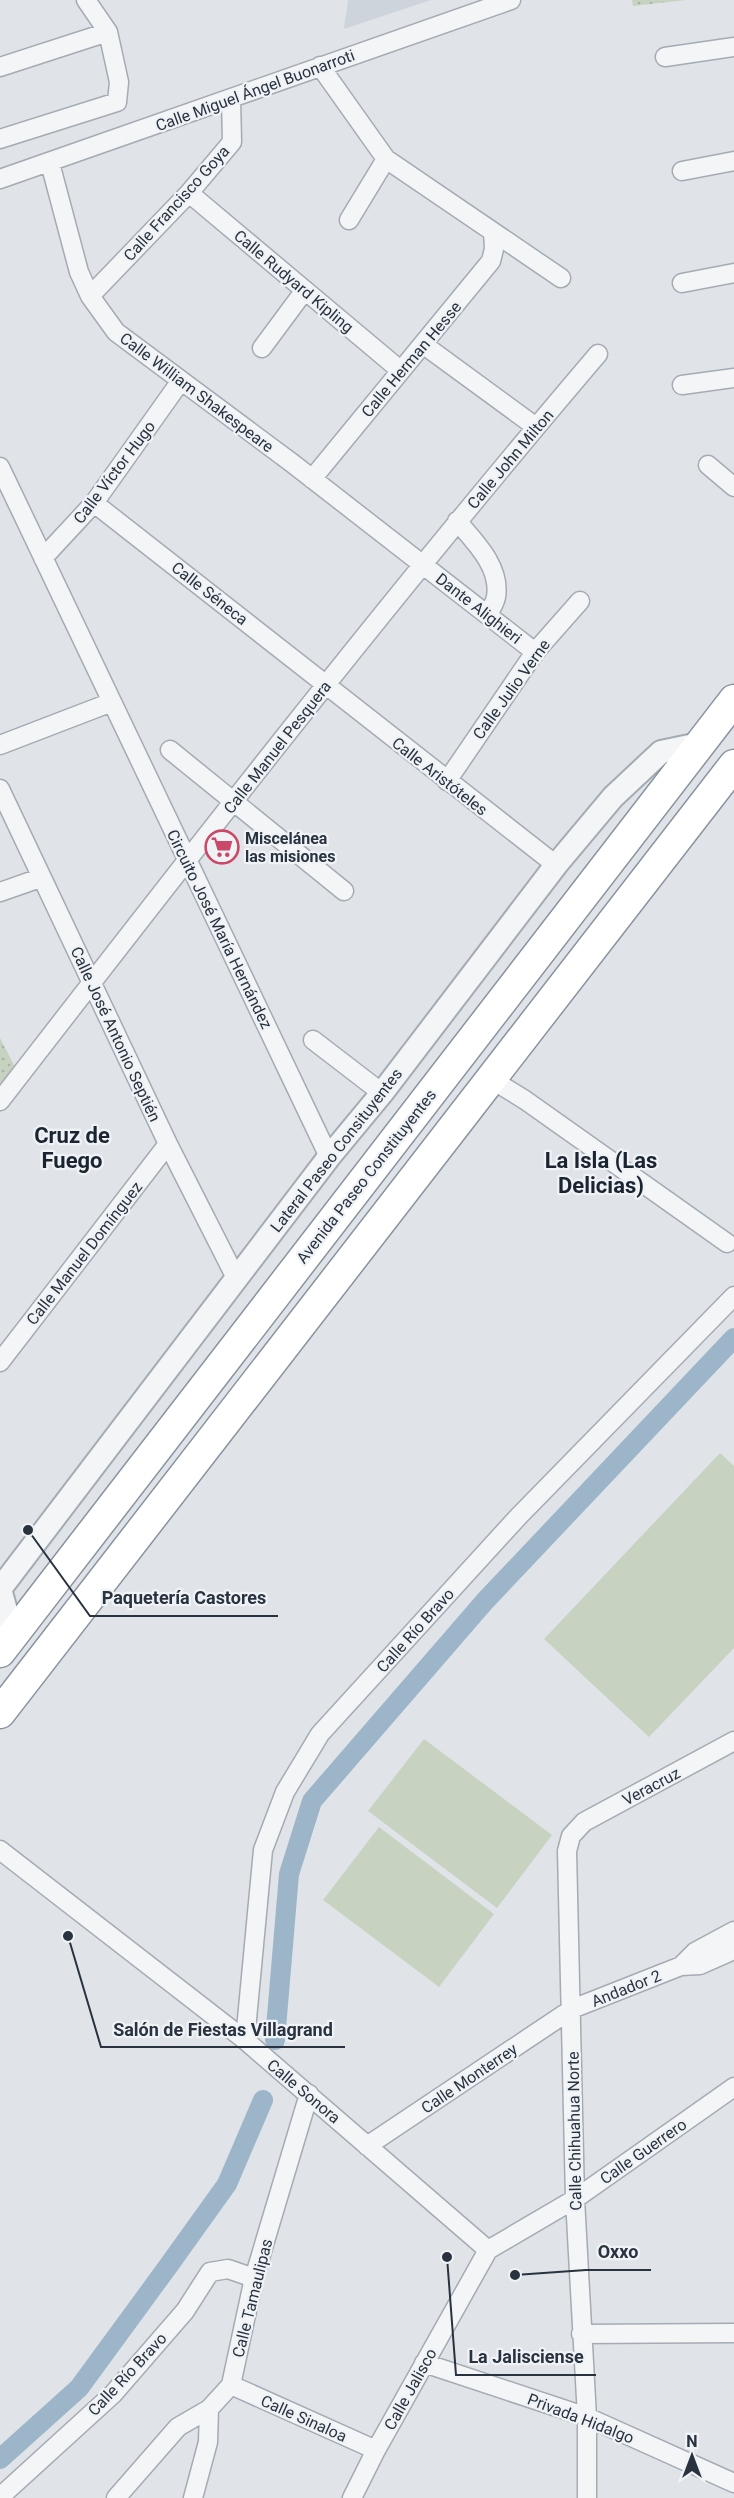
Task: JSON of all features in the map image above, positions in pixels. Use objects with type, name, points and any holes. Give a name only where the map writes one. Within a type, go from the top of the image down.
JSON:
[{"type":"highway","name":"Avenida Paseo Constituyentes","points":[[6,1644],[734,700]]},
{"type":"highway","points":[[0,1713],[734,765]]},
{"type":"street","points":[[0,139],[117,102],[119,82],[108,32],[86,0]]},
{"type":"street","name":"Calle Miguel Ángel Buonarroti","points":[[0,179],[511,0]]},
{"type":"street","points":[[0,67],[108,32]]},
{"type":"street","points":[[665,57],[734,47]]},
{"type":"street","points":[[321,66],[386,159],[561,278]]},
{"type":"street","name":"Calle Francisco Goya","points":[[90,296],[189,193],[232,142],[231,99]]},
{"type":"street","points":[[349,220],[386,159]]},
{"type":"street","points":[[681,171],[734,161]]},
{"type":"street","name":"Calle William Shakespeare","points":[[50,163],[79,272],[90,296],[116,332],[423,564]]},
{"type":"street","name":"Calle Rudyard Kipling","points":[[189,193],[400,370]]},
{"type":"street","name":"Calle Herman Hesse","points":[[312,480],[491,261],[494,249],[493,232]]},
{"type":"street","points":[[682,283],[734,273]]},
{"type":"street","points":[[262,348],[305,290]]},
{"type":"street","points":[[424,345],[536,427]]},
{"type":"street","name":"Calle John Milton","points":[[423,564],[598,354]]},
{"type":"street","points":[[682,385],[734,378]]},
{"type":"street","name":"Calle Víctor Hugo","points":[[43,558],[94,503],[180,382]]},
{"type":"street","points":[[708,465],[734,487]]},
{"type":"street","name":"Circuito José María Hernández","points":[[0,467],[329,1156]]},
{"type":"street","name":"Calle Séneca","points":[[94,503],[208,591],[325,686]]},
{"type":"street","points":[[457,521],[488,559],[495,577],[496,597],[488,615]]},
{"type":"street","name":"Dante Alighieri","points":[[423,564],[535,652]]},
{"type":"street","name":"Calle Manuel Pesquera","points":[[0,1101],[187,860],[423,564]]},
{"type":"street","name":"Calle Julio Verne","points":[[447,781],[535,652],[580,601]]},
{"type":"street","name":"Calle Aristóteles","points":[[325,686],[556,865]]},
{"type":"street","points":[[0,745],[112,702]]},
{"type":"street","name":"Lateral Paseo Consituyentes","points":[[0,1589],[329,1156],[382,1093],[556,865],[613,797],[661,752],[699,744]]},
{"type":"street","points":[[170,750],[344,891]]},
{"type":"street","name":"Calle José Antonio Septién","points":[[0,789],[40,878],[93,981],[168,1144],[236,1278]]},
{"type":"street","points":[[0,892],[40,878]]},
{"type":"street","points":[[313,1040],[382,1093]]},
{"type":"street","points":[[491,1080],[525,1100],[727,1243]]},
{"type":"street","name":"Calle Manuel Domínguez","points":[[0,1362],[168,1144]]},
{"type":"street","name":"Calle Río Bravo","points":[[250,2045],[263,1850],[285,1792],[320,1734],[518,1517],[734,1296]]},
{"type":"street","points":[[0,1589],[6,1644]]},
{"type":"street","name":"Veracruz","points":[[571,1836],[584,1822],[734,1742]]},
{"type":"street","name":"Calle Chihuahua Norte","points":[[571,1836],[567,1851],[575,2199],[587,2417],[587,2498]]},
{"type":"street","name":"Calle Sonora","points":[[0,1850],[250,2045],[488,2250]]},
{"type":"street","name":"Andador 2","points":[[681,1966],[695,1952],[734,1932]]},
{"type":"street","name":"Andador 2","points":[[572,2009],[681,1966],[699,1965],[734,1950]]},
{"type":"street","name":"Calle Monterrey","points":[[367,2146],[572,2009]]},
{"type":"street","name":"Calle Guerrero","points":[[488,2250],[575,2199],[734,2087]]},
{"type":"street","name":"Calle Tamaulipas","points":[[231,2385],[254,2278],[303,2089]]},
{"type":"street","name":"Calle Jalisco","points":[[352,2498],[376,2450],[488,2250]]},
{"type":"street","name":"Calle Río Bravo","points":[[0,2497],[113,2394],[185,2311],[210,2272],[228,2269],[254,2278]]},
{"type":"street","points":[[581,2334],[734,2332]]},
{"type":"street","name":"Privada Hidalgo","points":[[424,2363],[587,2417],[734,2483]]},
{"type":"street","points":[[116,2498],[178,2427],[209,2409],[231,2385]]},
{"type":"street","name":"Calle Sinaloa","points":[[231,2385],[376,2450]]},
{"type":"street","points":[[193,2498],[208,2442],[209,2409]]},
{"type":"shaded area","points":[[348,0],[431,0],[344,29]]},
{"type":"green space","points":[[632,0],[686,0],[633,6]]},
{"type":"green space","points":[[0,1038],[18,1073],[0,1095]]},
{"type":"green space","points":[[720,1453],[734,1466],[734,1648],[649,1737],[544,1639]]},
{"type":"green space","points":[[424,1739],[552,1835],[497,1908],[368,1811]]},
{"type":"green space","points":[[379,1827],[494,1914],[439,1987],[323,1900]]},
{"type":"waterway","points":[[275,2040],[289,1874],[312,1801],[485,1601],[734,1338]]},
{"type":"waterway","points":[[0,2459],[79,2388],[227,2184],[263,2100]]},
{"type":"place","name":"Miscelánea las misiones","points":[[222,847]]},
{"type":"place","name":"Paquetería Castores","points":[[28,1530]]},
{"type":"place","name":"Salón de Fiestas Villagrand","points":[[68,1936]]},
{"type":"place","name":"La Jalisciense","points":[[447,2257]]},
{"type":"place","name":"Oxxo","points":[[515,2275]]},
{"type":"district","name":"Cruz de Fuego","points":[[72,1148]]},
{"type":"district","name":"La Isla (Las Delicias)","points":[[601,1172]]}]
